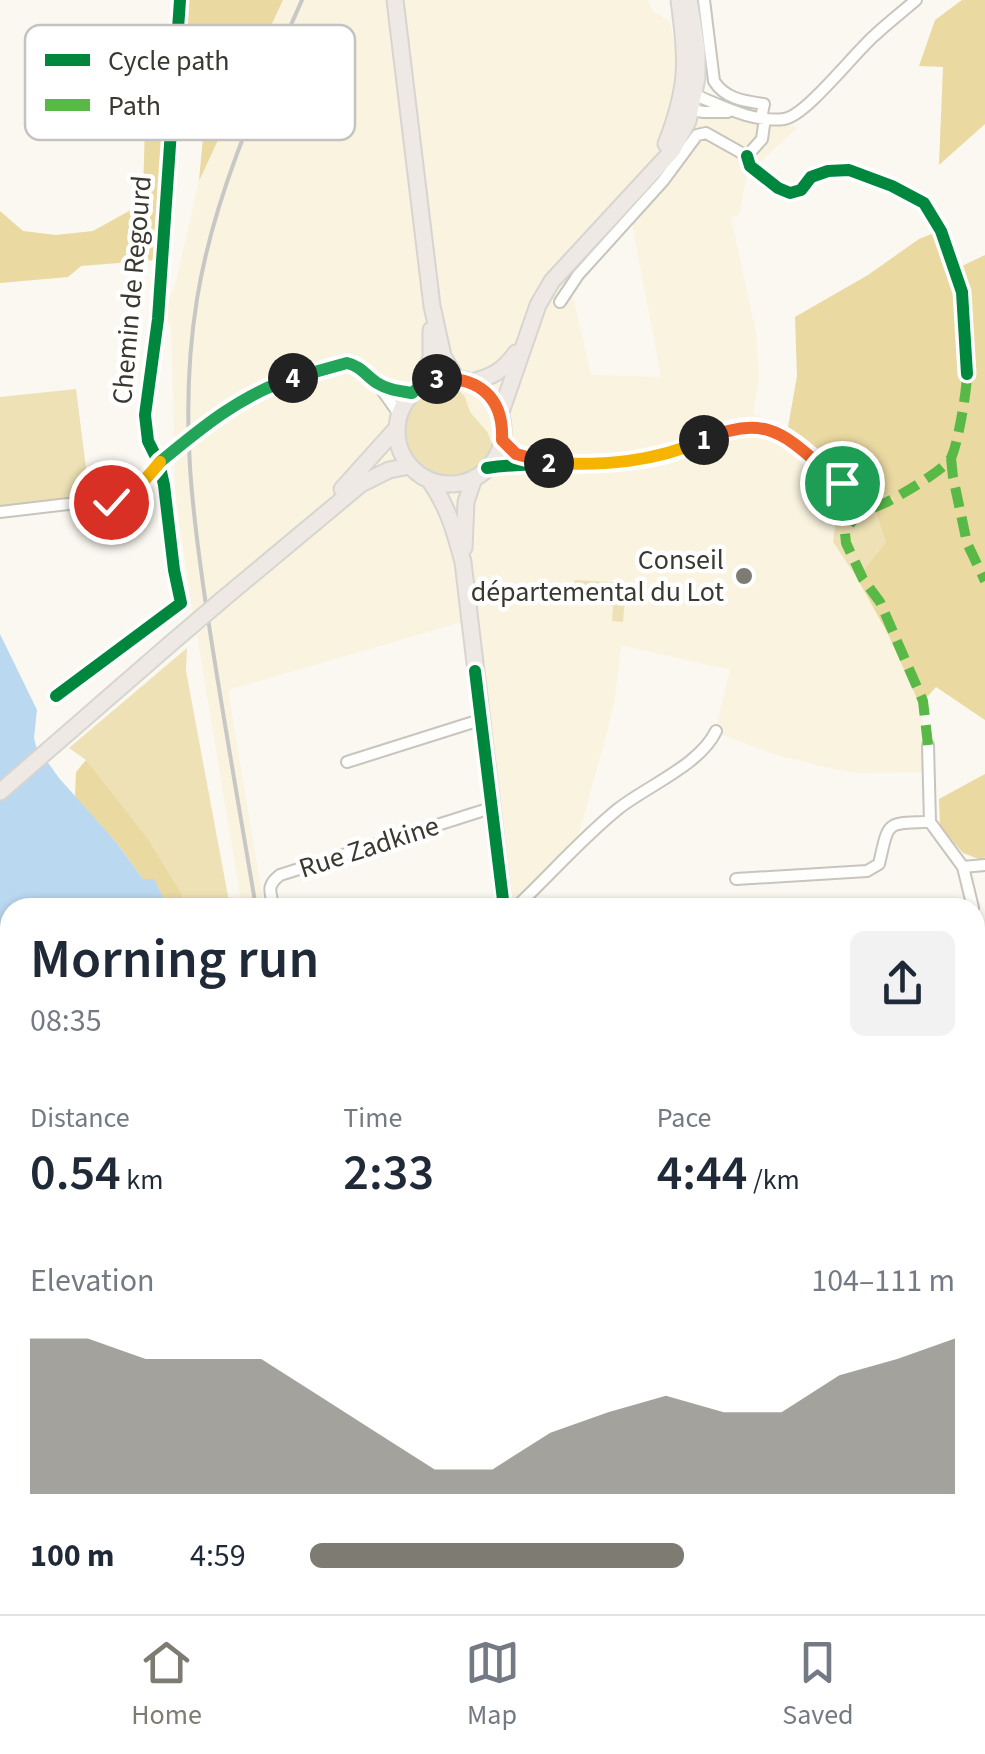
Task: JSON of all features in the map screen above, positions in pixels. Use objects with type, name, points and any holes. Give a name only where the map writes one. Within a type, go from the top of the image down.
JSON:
[{"type":"main road","points":[[394,0],[432,306],[443,356],[463,380],[484,390],[500,414],[502,440],[497,455],[481,473],[466,502],[463,562],[502,898]]},
{"type":"main road","points":[[679,0],[689,100]]},
{"type":"main road","points":[[500,414],[538,305],[552,281],[672,151],[689,100],[697,48],[690,0]]},
{"type":"main road","points":[[302,533],[398,422],[417,389],[431,357],[432,306]]},
{"type":"main road","points":[[417,389],[438,379],[492,376],[502,370],[524,342]]},
{"type":"main road","points":[[398,422],[398,442],[410,466],[430,481],[440,495],[463,562]]},
{"type":"main road","points":[[0,792],[302,533],[374,476],[410,466]]},
{"type":"main road","points":[[430,481],[461,483],[481,473]]},
{"type":"street","name":"Chemin de Regourd","points":[[178,25],[180,0]]},
{"type":"street","points":[[704,0],[714,81],[719,90],[731,98],[764,104],[762,139],[748,156]]},
{"type":"street","points":[[689,100],[704,112],[734,111],[784,119],[798,112],[916,0]]},
{"type":"street","points":[[560,302],[578,275],[663,181],[697,135],[706,133],[748,156],[750,166],[790,193],[801,190],[812,177],[849,170],[924,202],[941,231],[962,292],[967,374]]},
{"type":"street","name":"Chemin de Regourd","points":[[56,696],[181,602],[159,463],[148,441],[145,416],[158,320],[170,140]]},
{"type":"street","points":[[0,512],[102,504],[125,498],[159,463],[232,406],[273,384],[335,365],[356,365],[376,383],[392,390],[417,389]]},
{"type":"street","points":[[376,383],[398,422]]},
{"type":"street","points":[[481,473],[548,463],[629,462],[666,455],[734,428],[755,426],[796,444],[842,483]]},
{"type":"street","points":[[502,440],[516,454],[548,463]]},
{"type":"street","points":[[347,762],[480,720]]},
{"type":"street","points":[[513,898],[620,808],[704,751],[716,731]]},
{"type":"street","points":[[928,745],[930,822],[962,867],[970,898]]},
{"type":"street","name":"Rue Zadkine","points":[[272,898],[272,882],[280,875],[494,807]]},
{"type":"street","points":[[736,880],[867,871],[879,864],[887,830],[896,823],[930,822]]},
{"type":"street","points":[[962,867],[985,865]]},
{"type":"shaded area","points":[[186,0],[283,0],[271,25],[184,25]]},
{"type":"shaded area","points":[[283,0],[648,0],[652,10],[670,22],[686,109],[798,127],[747,174],[739,215],[731,218],[756,333],[759,377],[753,414],[788,427],[848,479],[818,483],[848,513],[833,542],[888,634],[919,700],[926,742],[925,772],[857,773],[829,768],[777,755],[720,734],[716,728],[730,670],[621,645],[615,697],[576,844],[519,898],[508,898],[479,617],[228,690],[263,898],[241,898],[197,635],[215,620],[210,601],[193,616],[176,499],[174,460],[192,447],[193,425],[174,442],[171,323],[163,322],[163,311],[175,286],[199,181],[218,140],[355,140],[355,25],[271,25]],"holes":[[[628,202],[661,377],[591,375],[572,293],[554,276]]]},
{"type":"shaded area","points":[[962,0],[985,0],[985,124],[939,165],[943,67],[919,66],[935,20]]},
{"type":"shaded area","points":[[145,140],[164,140],[156,260],[81,266],[68,277],[0,283],[0,211],[23,231],[56,235],[93,231],[129,211],[143,195]]},
{"type":"shaded area","points":[[203,140],[218,140],[199,181]]},
{"type":"shaded area","points":[[949,227],[962,266],[985,255],[985,720],[936,687],[920,705],[857,578],[886,542],[876,512],[894,499],[848,479],[788,427],[797,376],[795,317],[868,275],[919,239]]},
{"type":"shaded area","points":[[451,382],[465,397],[492,445],[470,471],[436,476],[419,467],[407,453],[401,435],[402,417],[411,400],[427,387]]},
{"type":"shaded area","points":[[76,389],[90,500],[0,509],[0,397]]},
{"type":"shaded area","points":[[848,479],[894,499],[886,542],[857,578],[833,542],[836,519],[847,512],[818,483]]},
{"type":"shaded area","points":[[575,580],[626,583],[623,622],[612,621],[613,607],[605,603],[599,587],[574,585]]},
{"type":"shaded area","points":[[187,648],[186,671],[228,898],[183,898],[86,760],[69,748]]},
{"type":"shaded area","points":[[86,760],[147,838],[183,898],[163,898],[154,880],[143,879],[75,797],[76,772]]},
{"type":"shaded area","points":[[985,774],[984,861],[963,853],[940,826],[939,799]]},
{"type":"water","points":[[0,634],[37,710],[36,746],[143,879],[154,879],[164,898],[0,898]]},
{"type":"railway","points":[[291,25],[302,0]]},
{"type":"railway","points":[[242,140],[215,222],[197,299],[188,428],[199,553],[254,898]]},
{"type":"marked path","points":[[928,745],[923,701],[880,602],[863,579],[846,543],[845,533],[857,517],[912,488],[951,458],[962,417],[967,374]]},
{"type":"marked path","points":[[951,458],[967,543],[985,581]]},
{"type":"cycle path","points":[[178,25],[180,0]]},
{"type":"cycle path","points":[[56,696],[181,603],[164,485],[148,441],[145,415],[158,319],[170,140]]},
{"type":"cycle path","points":[[747,156],[750,166],[790,193],[801,190],[811,177],[849,170],[924,203],[941,231],[962,292],[967,374]]},
{"type":"cycle path","points":[[487,468],[643,459],[677,451],[728,430],[755,426],[788,438],[842,483]]},
{"type":"cycle path","points":[[475,671],[503,898]]},
{"type":"place","name":"Conseil départemental du Lot","points":[[744,576]]},
{"type":"route","points":[[111,502],[125,498],[159,463],[232,406],[273,384],[347,363],[392,390],[412,393],[438,379],[470,382],[494,401],[503,427],[502,440],[516,454],[532,460],[594,465],[629,462],[666,455],[734,428],[755,426],[796,444],[842,483]]}]
